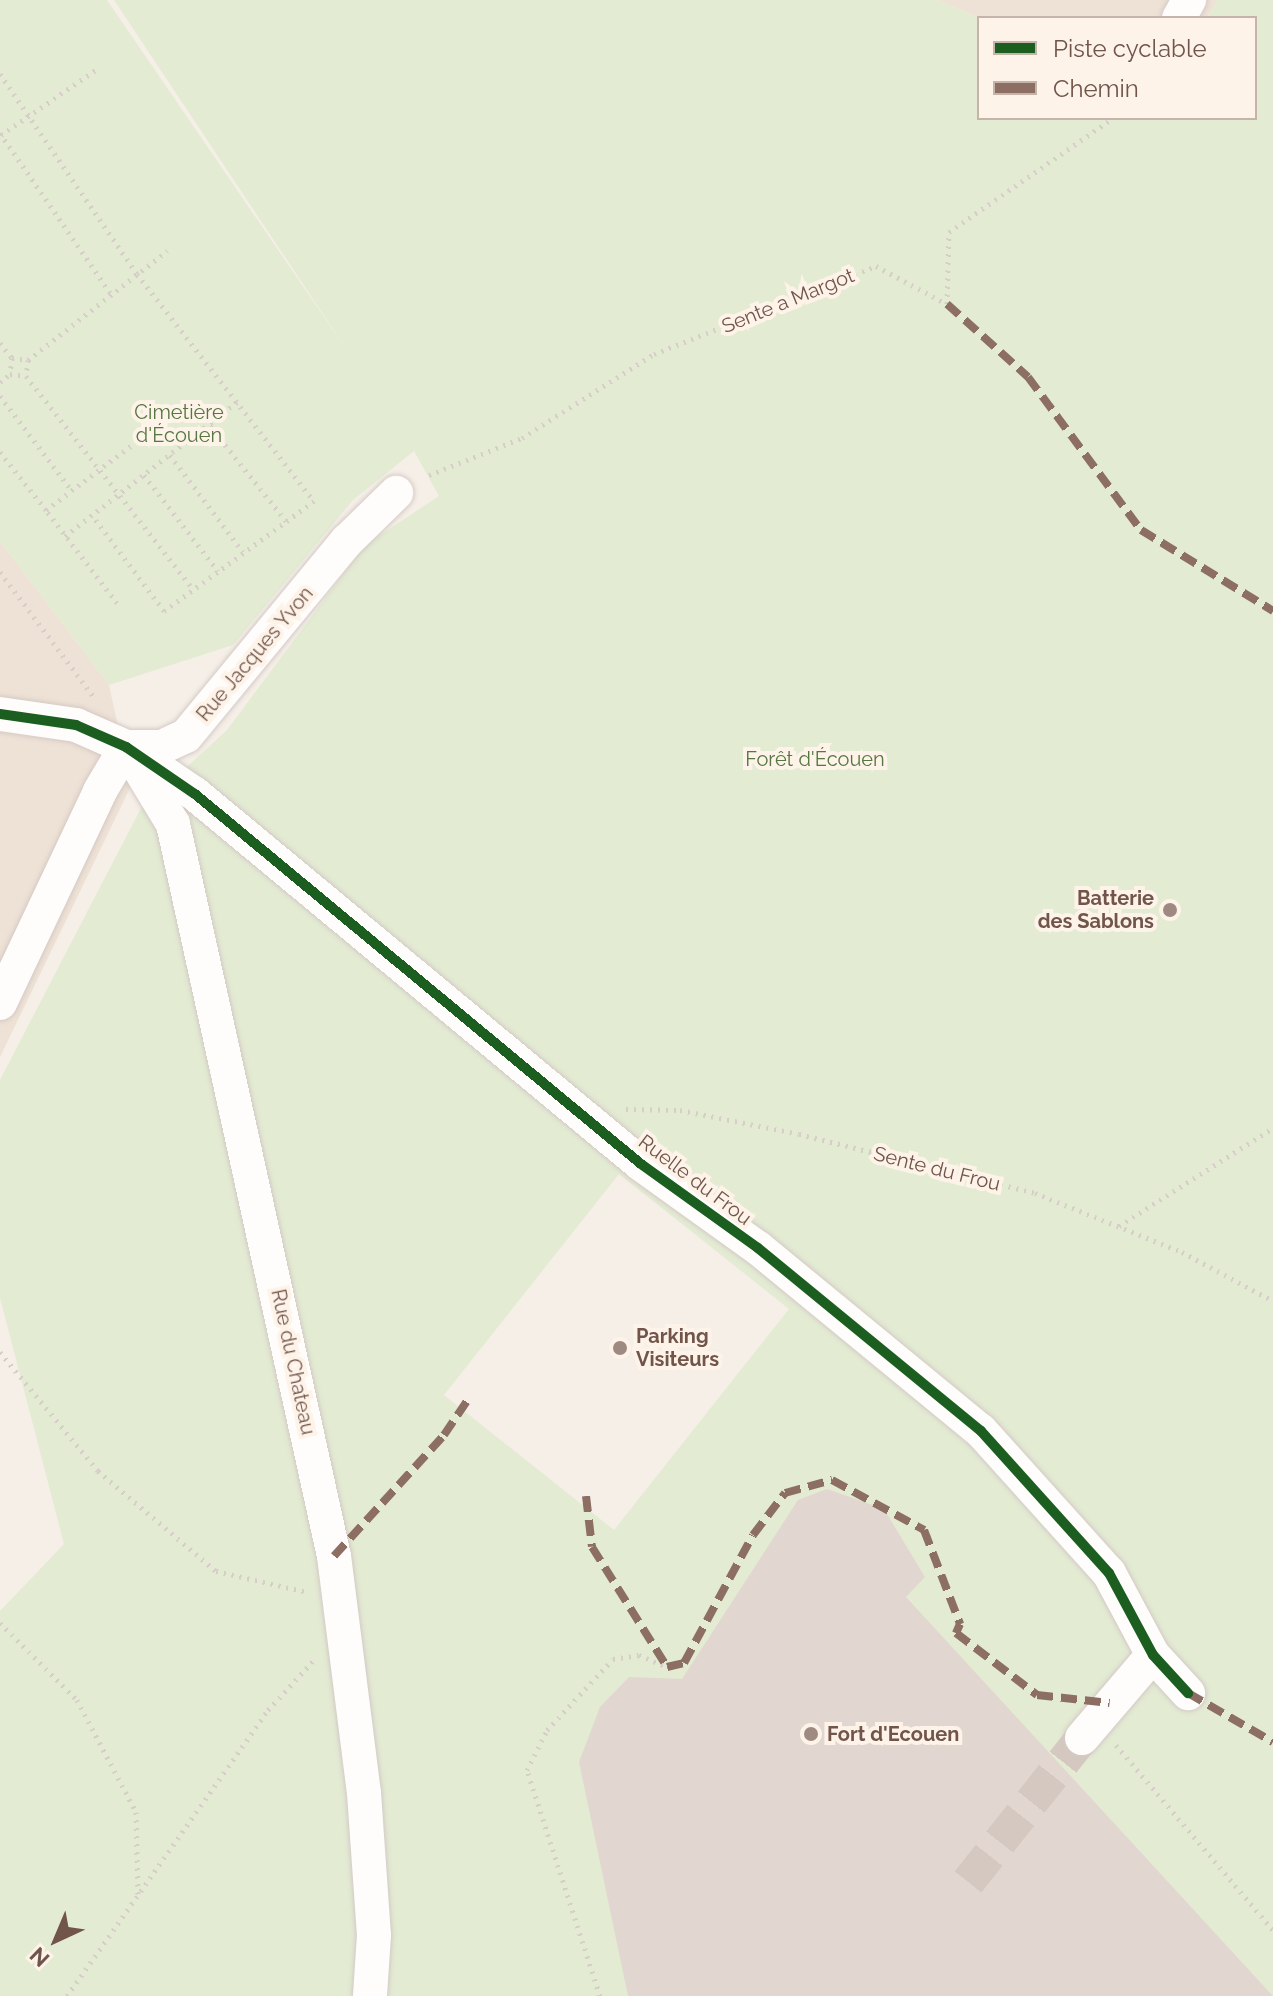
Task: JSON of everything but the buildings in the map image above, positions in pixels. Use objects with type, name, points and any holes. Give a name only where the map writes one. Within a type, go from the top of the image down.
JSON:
[{"type":"street","name":"Rue Jacques Yvon","points":[[126,747],[162,747],[186,736],[347,541],[396,493]]},
{"type":"street","name":"Ruelle du Frou","points":[[0,714],[76,725],[126,747],[195,794],[581,1111],[981,1431],[1109,1573],[1153,1655],[1188,1693]]},
{"type":"street","points":[[0,1003],[126,747]]},
{"type":"street","name":"Rue du Chateau","points":[[126,747],[173,824],[343,1613],[373,1919],[370,1996]]},
{"type":"street","points":[[1082,1738],[1153,1655]]},
{"type":"path","points":[[100,67],[0,134],[111,294]]},
{"type":"path","points":[[0,74],[137,274],[314,501],[164,611],[92,515]]},
{"type":"path","points":[[26,376],[28,360],[167,251]]},
{"type":"path","points":[[0,343],[12,358],[28,360]]},
{"type":"path","points":[[0,382],[10,374],[12,358]]},
{"type":"path","points":[[10,374],[26,376],[193,589]]},
{"type":"path","points":[[0,396],[72,491]]},
{"type":"path","points":[[46,510],[190,401],[286,521]]},
{"type":"path","points":[[65,536],[237,402]]},
{"type":"path","points":[[0,452],[117,603]]},
{"type":"path","points":[[170,455],[243,552]]},
{"type":"path","points":[[144,475],[218,571]]},
{"type":"path","points":[[0,572],[97,703]]},
{"type":"path","points":[[1119,1226],[1273,1128]]},
{"type":"path","points":[[0,1352],[98,1471],[216,1571],[343,1613],[268,1710],[67,1996]]},
{"type":"path","points":[[0,1623],[77,1700],[136,1812],[138,1896]]},
{"type":"path","points":[[600,1996],[527,1770],[547,1730],[613,1659],[639,1655],[667,1667]]},
{"type":"path","points":[[1110,1703],[1117,1751],[1273,1930]]},
{"type":"shaded area","points":[[938,0],[1218,0],[1208,16],[977,17]]},
{"type":"shaded area","points":[[0,541],[109,685],[131,786],[0,1057]]},
{"type":"green space","name":"Forêt d'Écouen","points":[[0,0],[107,0],[348,352],[114,0],[938,0],[977,17],[977,120],[1257,120],[1257,16],[1208,16],[1218,0],[1273,0],[1273,1996],[0,1996],[0,1611],[64,1544],[0,1298],[0,1080],[140,810],[227,730],[365,545],[439,496],[414,451],[353,500],[233,645],[109,685],[0,541]],"holes":[[[619,1174],[789,1309],[614,1530],[444,1395]]]},
{"type":"tunnel","points":[[968,1882],[1082,1738]]},
{"type":"marked path","points":[[947,304],[1028,377],[1141,530],[1273,611]]},
{"type":"marked path","points":[[334,1556],[444,1435],[467,1401]]},
{"type":"marked path","points":[[586,1496],[592,1547],[667,1667],[684,1663],[753,1535],[785,1493],[832,1480],[924,1530],[960,1624],[956,1633],[1037,1695],[1110,1703]]},
{"type":"marked path","points":[[1188,1693],[1273,1742]]},
{"type":"cycle path","points":[[0,714],[76,725],[126,747],[195,794],[641,1164],[758,1248],[981,1431],[1109,1573],[1153,1655],[1188,1693]]},
{"type":"place","name":"Batterie des Sablons","points":[[1170,910]]},
{"type":"place","name":"Parking Visiteurs","points":[[620,1348]]},
{"type":"place","name":"Fort d'Ecouen","points":[[811,1734]]},
{"type":"park label","name":"Cimetière d'Écouen","points":[[179,424]]}]
